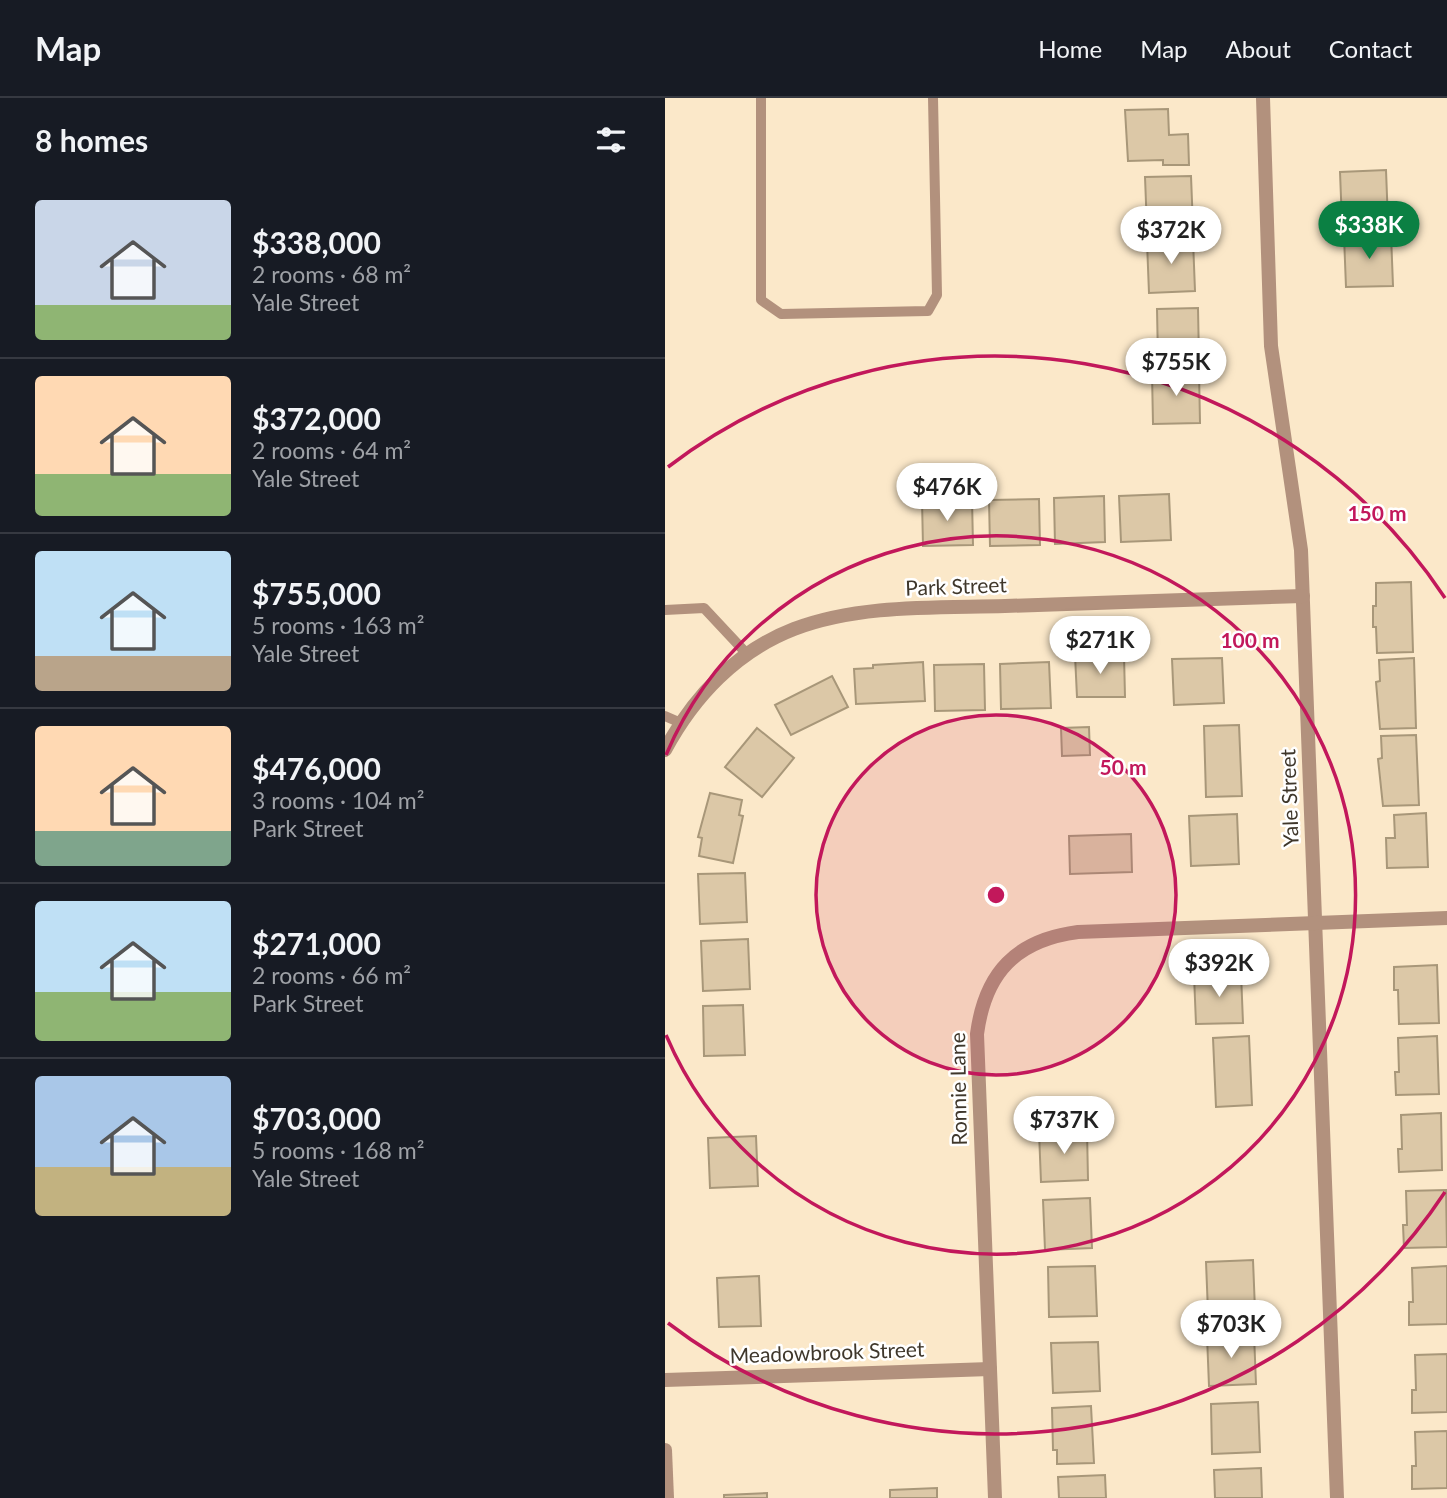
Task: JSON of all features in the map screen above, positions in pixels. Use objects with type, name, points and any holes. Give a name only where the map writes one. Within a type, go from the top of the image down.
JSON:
[{"type":"street","name":"Yale Street","points":[[1263,98],[1272,346],[1279,410],[1300,537],[1337,1498]]},
{"type":"street","name":"Park Street","points":[[665,750],[681,723],[707,689],[747,654],[793,630],[826,619],[861,612],[1303,596]]},
{"type":"street","name":"Ronnie Lane","points":[[995,1498],[977,1034],[985,995],[1003,966],[1030,946],[1062,934],[1447,918]]},
{"type":"street","name":"Meadowbrook Street","points":[[665,1380],[990,1369]]},
{"type":"street","points":[[665,1451],[667,1498]]},
{"type":"lane","points":[[761,98],[761,300],[781,314],[928,311],[937,295],[933,98]]},
{"type":"lane","points":[[665,610],[704,608],[747,654]]},
{"type":"lane","points":[[665,716],[681,723]]},
{"type":"building","points":[[1168,109],[1169,135],[1188,134],[1189,165],[1163,165],[1163,160],[1128,161],[1125,110]]},
{"type":"building","points":[[1386,170],[1388,222],[1342,223],[1340,172]]},
{"type":"building","points":[[1191,176],[1193,227],[1147,229],[1145,177]]},
{"type":"building","points":[[1391,234],[1393,286],[1346,287],[1344,236]]},
{"type":"building","points":[[1193,240],[1195,291],[1149,293],[1147,242]]},
{"type":"building","points":[[1198,308],[1199,360],[1158,360],[1157,309]]},
{"type":"building","points":[[1199,372],[1200,423],[1153,424],[1152,373]]},
{"type":"building","points":[[1169,494],[1171,540],[1121,542],[1119,496]]},
{"type":"building","points":[[1104,496],[1105,542],[1055,544],[1054,498]]},
{"type":"building","points":[[972,499],[973,545],[923,546],[922,500]]},
{"type":"building","points":[[1039,499],[1040,545],[990,546],[989,500]]},
{"type":"building","points":[[1411,582],[1413,652],[1377,653],[1376,627],[1373,627],[1376,583]]},
{"type":"building","points":[[1075,655],[1124,655],[1125,697],[1077,697]]},
{"type":"building","points":[[1222,658],[1224,703],[1174,705],[1172,659]]},
{"type":"building","points":[[1414,658],[1416,728],[1380,729],[1376,682],[1380,681],[1379,660]]},
{"type":"building","points":[[923,662],[925,701],[856,704],[854,669]]},
{"type":"building","points":[[1049,662],[1051,708],[1001,709],[1000,664]]},
{"type":"building","points":[[984,664],[985,710],[935,711],[934,665]]},
{"type":"building","points":[[832,676],[848,707],[791,735],[775,705]]},
{"type":"building","points":[[1239,725],[1242,796],[1206,797],[1204,726]]},
{"type":"building","points":[[1089,727],[1090,755],[1062,756],[1061,728]]},
{"type":"building","points":[[757,728],[794,758],[762,797],[725,767]]},
{"type":"building","points":[[1416,735],[1419,805],[1383,806],[1378,759],[1382,758],[1381,736]]},
{"type":"building","points":[[710,793],[742,800],[739,815],[743,816],[733,863],[699,856],[702,838],[698,837]]},
{"type":"building","points":[[1426,813],[1428,867],[1387,868],[1386,838],[1395,838],[1394,815]]},
{"type":"building","points":[[1237,814],[1239,864],[1191,866],[1189,816]]},
{"type":"building","points":[[1131,834],[1132,872],[1070,874],[1069,836]]},
{"type":"building","points":[[745,873],[747,922],[700,924],[698,874]]},
{"type":"building","points":[[748,939],[750,989],[703,991],[701,941]]},
{"type":"building","points":[[1437,965],[1439,1023],[1399,1024],[1394,967]]},
{"type":"building","points":[[1241,973],[1243,1023],[1196,1024],[1194,975]]},
{"type":"building","points":[[743,1005],[745,1055],[704,1056],[703,1006]]},
{"type":"building","points":[[1249,1036],[1252,1105],[1216,1107],[1213,1038]]},
{"type":"building","points":[[1437,1036],[1439,1094],[1396,1095],[1395,1072],[1399,1072],[1398,1038]]},
{"type":"building","points":[[1441,1113],[1442,1170],[1399,1172],[1398,1149],[1402,1149],[1401,1115]]},
{"type":"building","points":[[1087,1130],[1088,1180],[1041,1182],[1039,1132]]},
{"type":"building","points":[[756,1136],[758,1186],[710,1188],[708,1138]]},
{"type":"building","points":[[1446,1190],[1447,1247],[1404,1248],[1403,1225],[1407,1225],[1406,1191]]},
{"type":"building","points":[[1090,1198],[1092,1248],[1045,1250],[1043,1200]]},
{"type":"building","points":[[1253,1260],[1255,1310],[1208,1312],[1206,1262]]},
{"type":"building","points":[[1095,1266],[1097,1316],[1049,1317],[1048,1267]]},
{"type":"building","points":[[1447,1266],[1447,1324],[1409,1325],[1409,1302],[1413,1302],[1412,1268]]},
{"type":"building","points":[[759,1276],[761,1326],[719,1327],[717,1278]]},
{"type":"building","points":[[1254,1334],[1256,1384],[1209,1386],[1207,1336]]},
{"type":"building","points":[[1098,1342],[1100,1391],[1053,1393],[1051,1343]]},
{"type":"building","points":[[1447,1354],[1447,1412],[1412,1413],[1412,1390],[1416,1390],[1415,1355]]},
{"type":"building","points":[[1258,1402],[1260,1452],[1212,1454],[1211,1404]]},
{"type":"building","points":[[1091,1406],[1094,1463],[1057,1464],[1057,1450],[1053,1450],[1052,1408]]},
{"type":"building","points":[[1447,1431],[1447,1488],[1412,1489],[1412,1466],[1416,1466],[1415,1432]]},
{"type":"building","points":[[1261,1468],[1262,1498],[1215,1498],[1214,1470]]},
{"type":"building","points":[[1105,1475],[1106,1498],[1059,1498],[1058,1477]]},
{"type":"building","points":[[937,1488],[937,1498],[890,1498],[890,1490]]},
{"type":"building","points":[[767,1493],[767,1498],[724,1498],[724,1495]]}]
